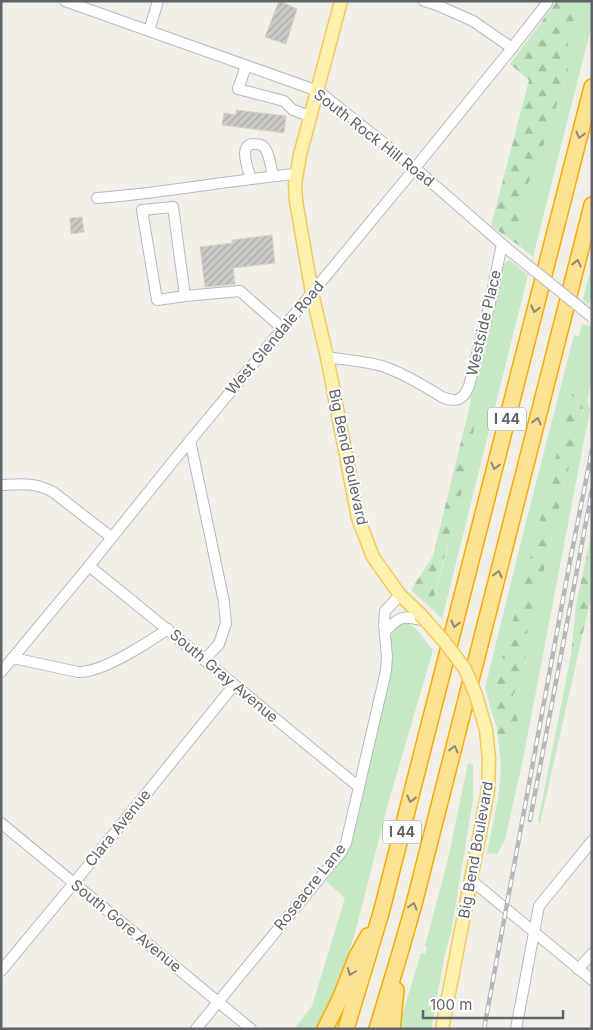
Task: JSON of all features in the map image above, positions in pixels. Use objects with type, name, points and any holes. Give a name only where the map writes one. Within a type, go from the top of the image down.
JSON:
[{"type":"highway","name":"I 44","points":[[346,1029],[381,913],[592,87]]},
{"type":"highway","name":"I 44","points":[[377,1029],[400,953],[453,752],[592,205]]},
{"type":"highway","points":[[325,1029],[340,999],[357,956],[381,913]]},
{"type":"highway","points":[[392,1029],[400,953]]},
{"type":"main road","name":"Big Bend Boulevard","points":[[341,1],[296,174],[296,200],[312,293],[327,358],[358,518],[373,557],[400,595],[444,641],[464,669],[476,696],[486,730],[489,759],[488,792],[442,1029]]},
{"type":"street","name":"South Rock Hill Road","points":[[65,1],[318,91],[415,168],[510,251],[592,317]]},
{"type":"street","points":[[149,31],[158,1]]},
{"type":"street","points":[[424,1],[474,21],[512,48]]},
{"type":"street","name":"West Glendale Road","points":[[1,672],[415,168],[547,3]]},
{"type":"street","points":[[246,66],[238,89],[284,101],[292,110],[310,116]]},
{"type":"street","points":[[251,178],[244,155],[248,146],[252,144],[259,144],[266,150],[273,176]]},
{"type":"street","points":[[97,198],[137,195],[251,178],[296,174]]},
{"type":"street","points":[[185,296],[173,207],[142,210],[157,300],[240,291],[282,329]]},
{"type":"street","name":"Westside Place","points":[[327,358],[365,362],[382,366],[396,371],[450,400],[460,399],[464,396],[469,386],[490,303],[502,244]]},
{"type":"street","points":[[190,440],[224,602],[226,623],[219,644],[204,660]]},
{"type":"street","points":[[1,485],[32,484],[42,486],[53,492],[111,537]]},
{"type":"street","name":"South Gray Avenue","points":[[89,566],[359,788]]},
{"type":"street","name":"Roseacre Lane","points":[[196,1029],[342,851],[346,843],[386,672],[385,611],[400,595]]},
{"type":"street","points":[[385,632],[400,618],[423,618]]},
{"type":"street","points":[[13,658],[78,672],[86,672],[95,670],[121,657],[168,630]]},
{"type":"street","name":"Clara Avenue","points":[[1,970],[234,686]]},
{"type":"street","name":"South Gore Avenue","points":[[1,823],[251,1029]]},
{"type":"street","points":[[516,1029],[539,906],[592,841]]},
{"type":"street","points":[[471,880],[592,980]]},
{"type":"street","points":[[578,969],[592,954]]},
{"type":"green space","points":[[557,1],[582,1],[568,36],[568,70],[541,153],[517,209],[527,216],[521,247],[491,226],[529,80],[510,64]]},
{"type":"green space","points":[[582,1],[592,1],[592,24],[533,257],[521,247],[527,216],[516,209],[541,153],[568,70],[568,36]]},
{"type":"green space","points":[[508,260],[528,275],[442,619],[431,608],[446,554],[477,411],[469,409],[471,400],[469,396],[477,372],[504,265]]},
{"type":"green space","points":[[592,264],[592,294],[589,305],[583,299]]},
{"type":"green space","points":[[582,324],[592,327],[592,373],[587,402],[590,409],[523,759],[505,840],[497,854],[487,853],[499,787],[499,747],[509,747],[514,704],[513,695],[525,673],[528,621],[540,586],[583,409],[573,395],[502,659],[491,711],[485,688],[574,335],[579,337]]},
{"type":"green space","points":[[572,394],[580,397],[583,409],[540,586],[528,621],[525,673],[513,695],[520,731],[509,747],[499,747],[497,728],[491,711],[502,659],[530,559]]},
{"type":"green space","points":[[469,409],[477,411],[465,479],[431,608],[411,590],[433,556]]},
{"type":"green space","points":[[592,530],[592,593],[577,659],[571,655],[576,605]]},
{"type":"green space","points":[[403,622],[416,629],[433,650],[388,804],[356,929],[335,997],[320,1029],[294,1029],[312,1006],[345,898],[326,881],[352,841],[389,679],[392,657],[390,645],[393,628]]},
{"type":"green space","points":[[571,655],[577,659],[540,824],[538,821]]},
{"type":"green space","points":[[468,763],[473,764],[473,799],[451,933],[445,954],[431,1029],[398,1029],[421,953],[425,954],[427,948],[425,946],[448,859]]},
{"type":"building","points":[[279,1],[297,9],[286,44],[265,37]]},
{"type":"building","points":[[236,110],[286,116],[284,133],[222,125],[224,113],[236,115]]},
{"type":"building","points":[[82,217],[84,232],[71,234],[70,218]]},
{"type":"building","points":[[272,235],[275,263],[233,268],[235,284],[205,287],[200,247],[233,243],[232,240]]},
{"type":"railway","points":[[484,1029],[592,450]]},
{"type":"railway","points":[[530,820],[592,490]]}]
